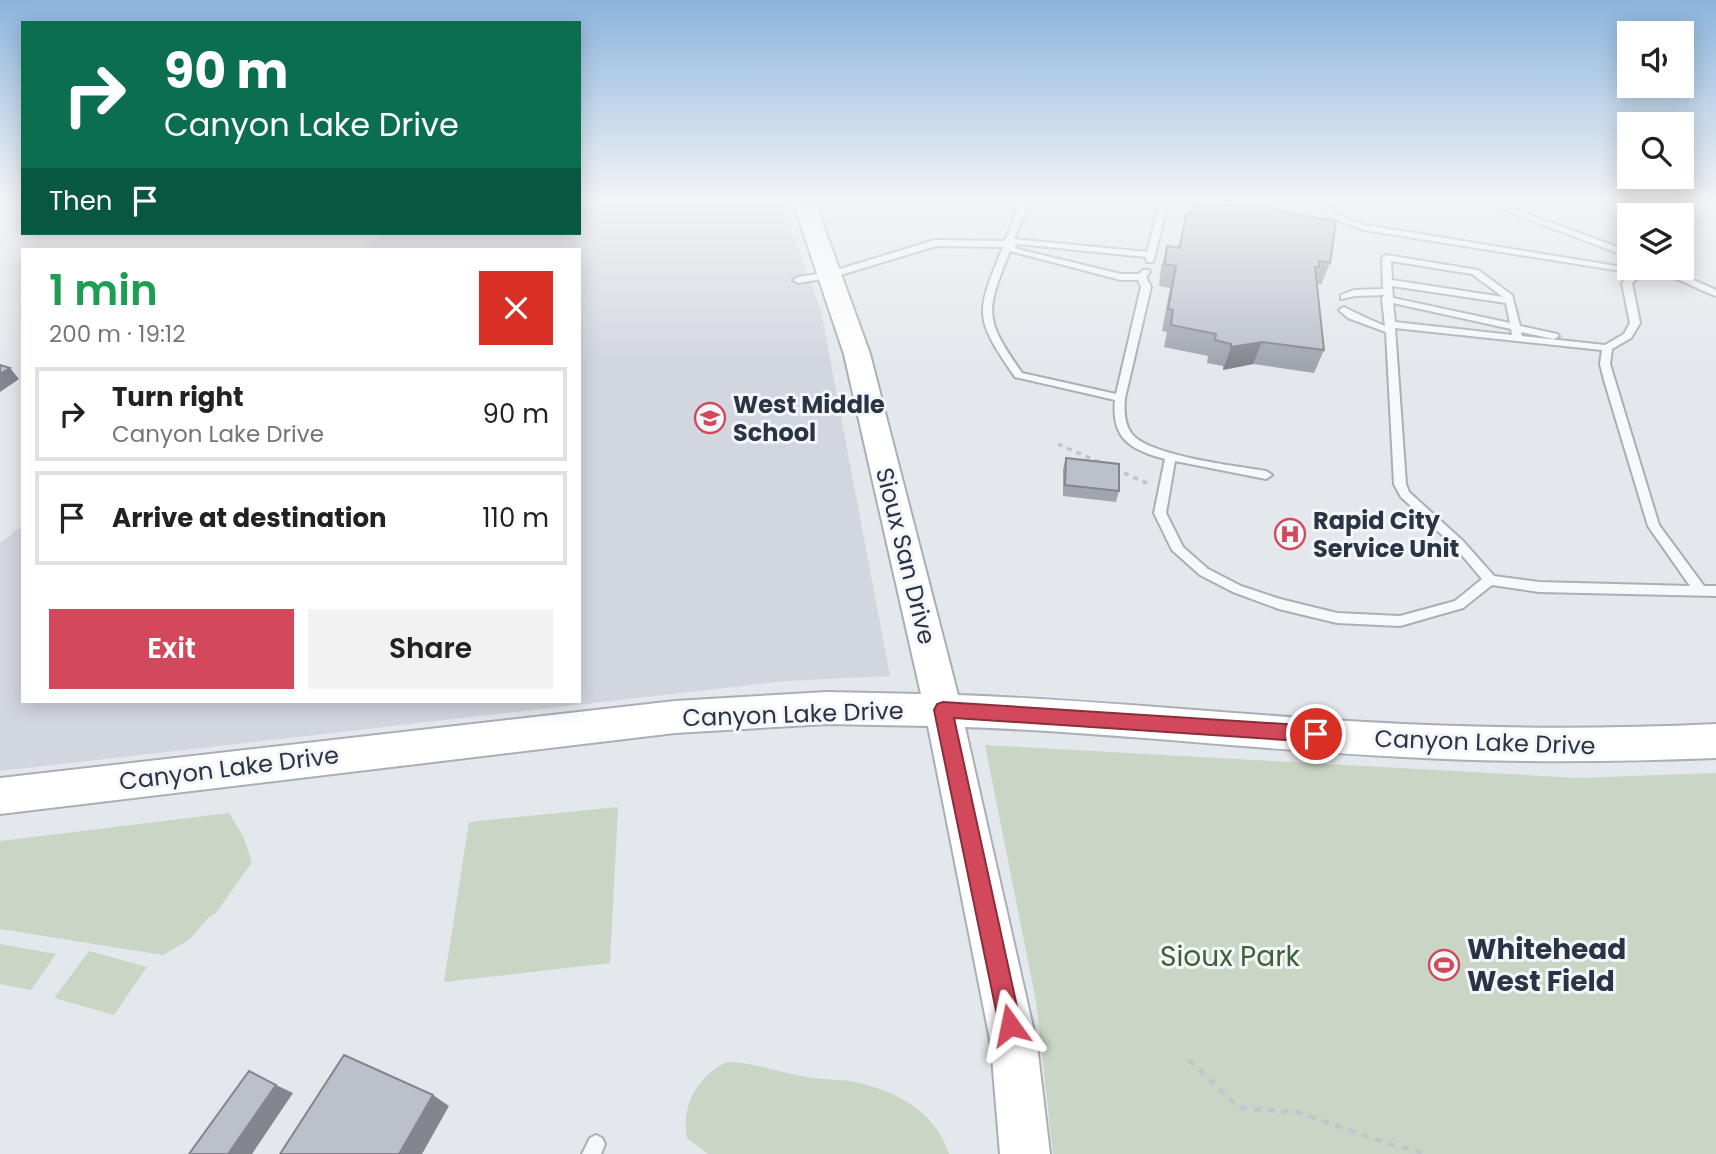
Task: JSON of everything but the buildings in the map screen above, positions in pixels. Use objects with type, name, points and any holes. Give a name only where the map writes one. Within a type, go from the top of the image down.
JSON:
[{"type":"street","name":"Sioux San Drive","points":[[824,256],[860,367],[943,710],[1014,1045],[1025,1154]]},
{"type":"street","name":"Canyon Lake Drive","points":[[0,796],[648,720],[824,709],[1042,714],[1449,744],[1574,748],[1716,741]]},
{"type":"lane","points":[[798,280],[831,275],[893,256]]},
{"type":"lane","points":[[1004,256],[986,307],[988,321],[1018,375],[1119,398]]},
{"type":"lane","points":[[1032,256],[1121,277],[1144,275],[1146,287],[1119,398],[1119,420],[1133,443],[1171,456],[1266,475]]},
{"type":"lane","points":[[1134,256],[1151,258],[1151,256]]},
{"type":"lane","points":[[1544,256],[1617,268]]},
{"type":"lane","points":[[1518,338],[1509,297],[1475,272],[1385,258],[1400,484],[1416,506],[1459,544],[1490,580],[1539,587],[1716,591]]},
{"type":"lane","points":[[1344,310],[1351,316],[1388,327],[1607,348],[1628,336],[1636,323],[1627,283],[1630,280]]},
{"type":"lane","points":[[1686,280],[1716,293]]},
{"type":"lane","points":[[1387,291],[1516,327],[1607,348]]},
{"type":"lane","points":[[1344,297],[1354,293],[1387,291],[1510,301]]},
{"type":"lane","points":[[1607,348],[1605,364],[1647,511],[1666,545],[1701,591]]},
{"type":"lane","points":[[1171,456],[1160,513],[1178,550],[1205,572],[1248,593],[1337,618],[1400,621],[1459,605],[1490,580]]},
{"type":"path","points":[[1058,444],[1101,463]]},
{"type":"path","points":[[1088,457],[1088,465]]},
{"type":"path","points":[[1113,468],[1151,485],[1150,489],[1163,498]]},
{"type":"path","points":[[1189,1060],[1239,1108],[1297,1112],[1386,1143],[1427,1154]]},
{"type":"shaded area","name":"West Middle School","points":[[581,256],[801,256],[821,311],[890,676],[785,681],[0,771],[0,543],[21,527],[21,703],[581,703]]},
{"type":"green space","name":"Sioux Park","points":[[985,745],[1579,778],[1716,773],[1716,1154],[1053,1154],[1036,1001]]},
{"type":"green space","points":[[618,807],[610,963],[444,982],[469,822]]},
{"type":"green space","points":[[229,813],[243,836],[252,862],[216,913],[209,917],[190,939],[163,955],[0,929],[0,841]]},
{"type":"green space","points":[[0,944],[56,954],[31,990],[0,984]]},
{"type":"green space","points":[[89,951],[147,967],[114,1015],[54,998]]},
{"type":"green space","points":[[727,1062],[812,1078],[855,1082],[886,1091],[925,1115],[943,1139],[949,1154],[708,1154],[687,1138],[686,1115],[700,1084],[707,1075]]},
{"type":"place","name":"West Middle School","points":[[710,418]]},
{"type":"place","name":"Rapid City Service Unit","points":[[1290,534]]},
{"type":"place","name":"Whitehead West Field","points":[[1444,965]]},
{"type":"route","points":[[1010,1025],[943,710],[1042,714],[1316,734]]}]
